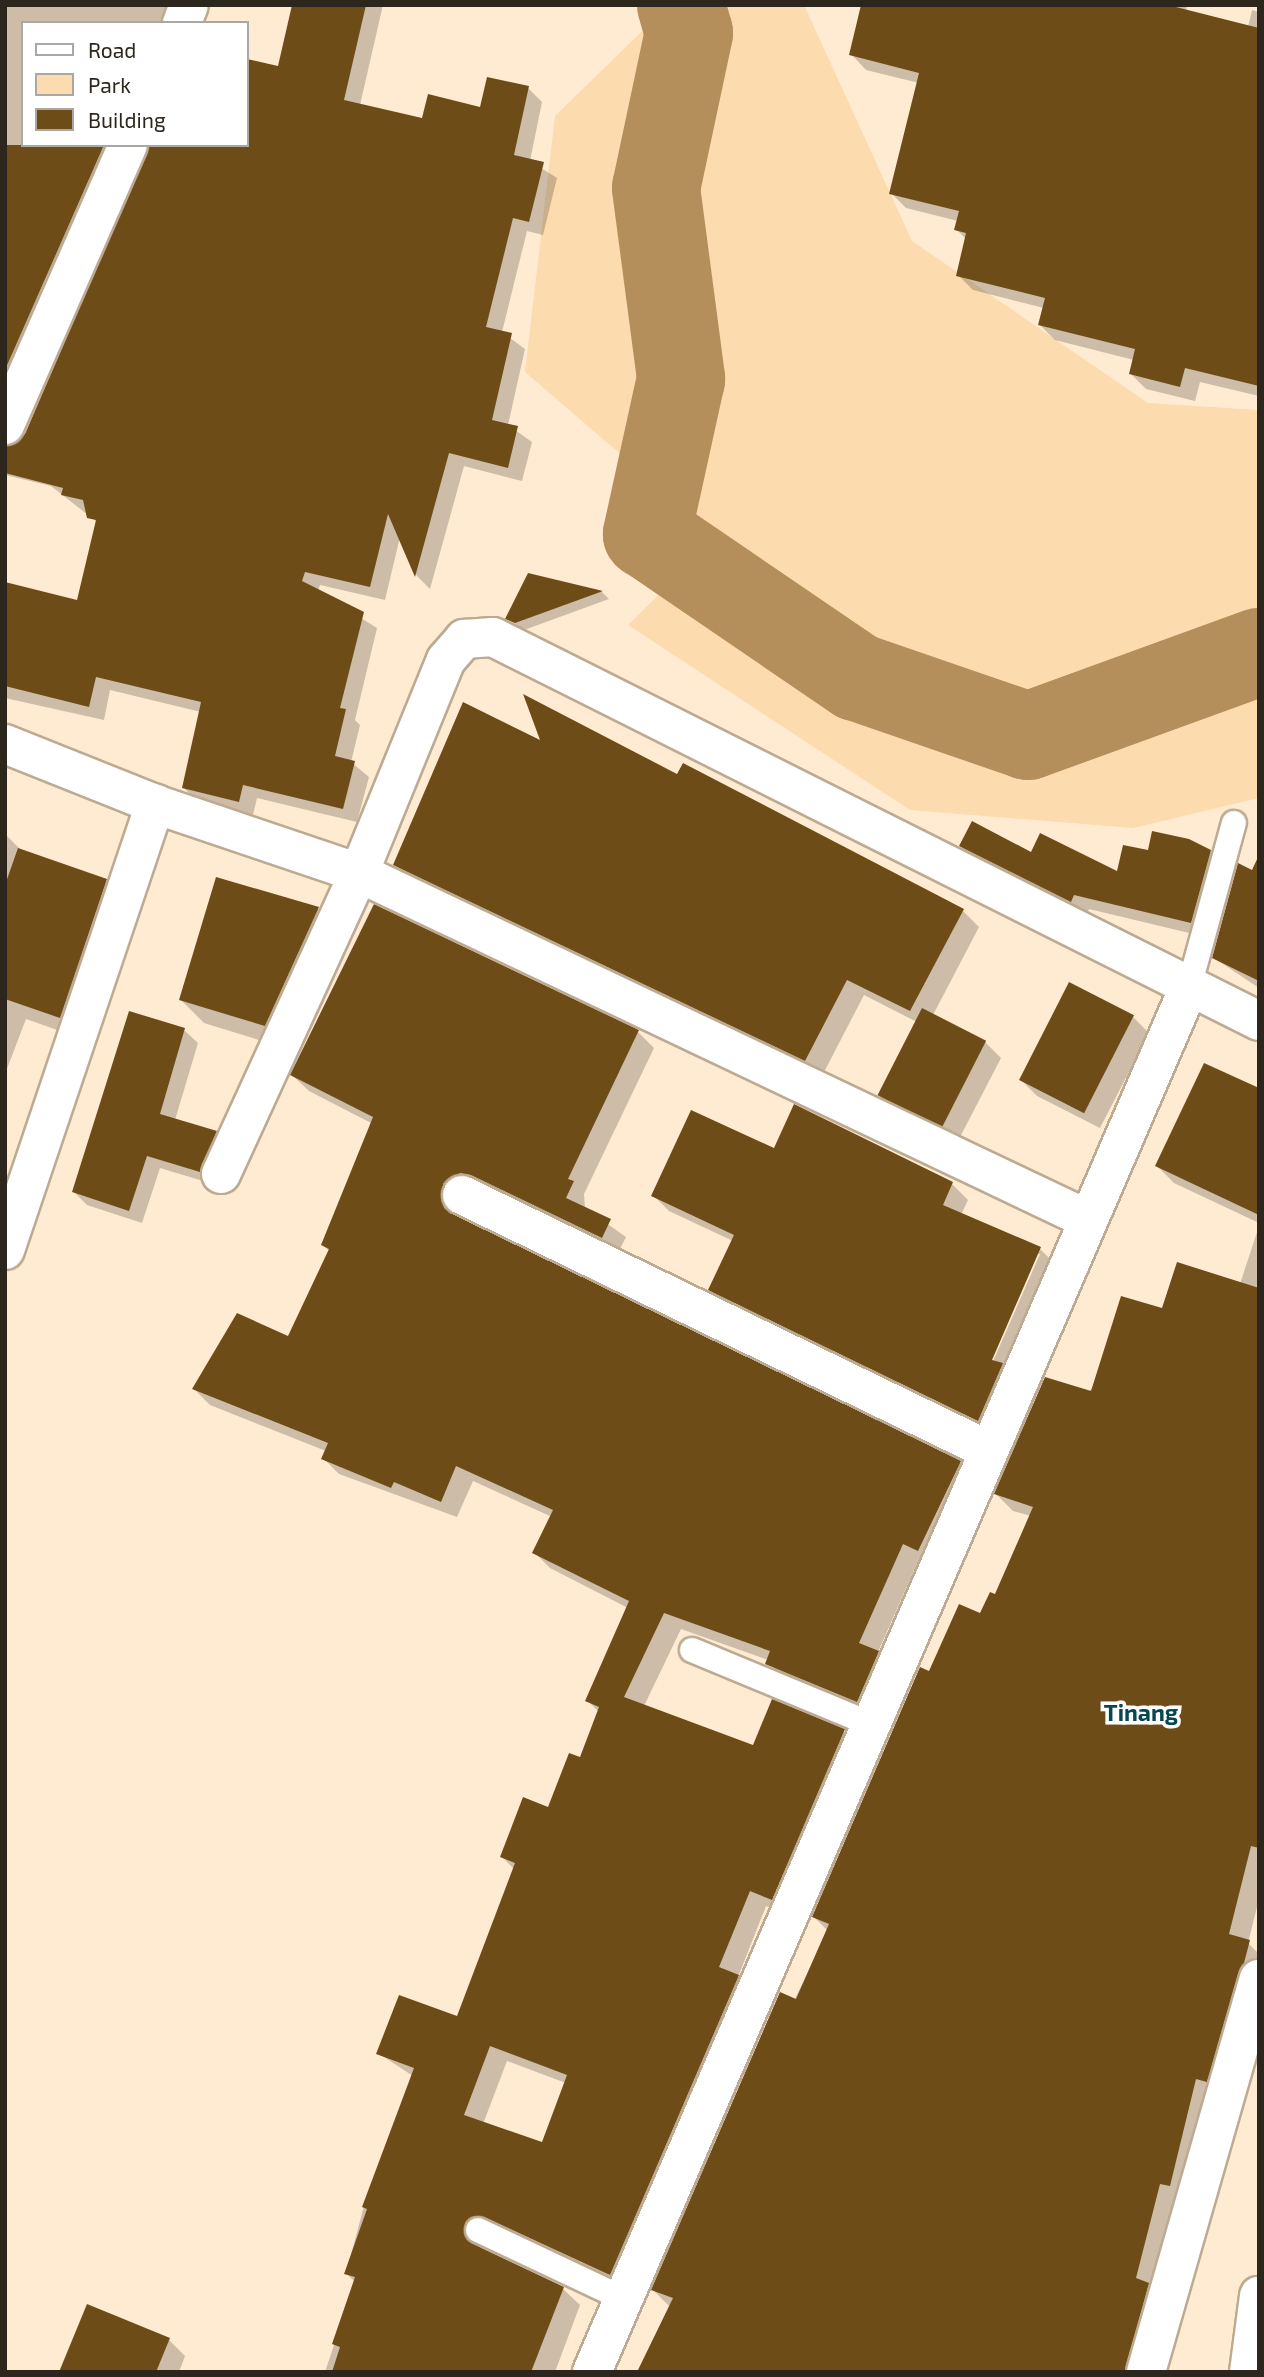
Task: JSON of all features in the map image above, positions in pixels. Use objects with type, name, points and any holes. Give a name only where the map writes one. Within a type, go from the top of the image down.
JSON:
[{"type":"street","points":[[182,21],[189,5]]},
{"type":"street","points":[[5,425],[127,147]]},
{"type":"street","points":[[221,1174],[359,873],[446,660],[464,639],[493,637],[1259,1021]]},
{"type":"street","points":[[5,744],[155,804],[359,873],[1087,1219]]},
{"type":"street","points":[[5,1250],[155,804]]},
{"type":"street","points":[[592,2372],[871,1724],[986,1449],[1189,986]]},
{"type":"street","points":[[462,1195],[986,1449]]},
{"type":"street","points":[[1146,2372],[1259,1979]]},
{"type":"street","points":[[1249,2372],[1259,2296]]},
{"type":"lane","points":[[1189,986],[1234,823]]},
{"type":"lane","points":[[692,1650],[871,1724]]},
{"type":"lane","points":[[478,2230],[624,2299]]},
{"type":"green space","points":[[669,5],[804,5],[912,241],[1148,403],[1259,410],[1259,798],[1133,828],[910,810],[628,625],[717,537],[525,372],[555,116]]},
{"type":"building","points":[[292,5],[366,5],[344,100],[422,118],[428,94],[480,107],[487,77],[529,86],[514,155],[544,162],[529,222],[513,218],[486,327],[512,333],[492,420],[518,426],[508,468],[449,453],[415,577],[388,514],[370,587],[305,572],[302,581],[364,612],[340,708],[346,709],[335,756],[355,761],[343,809],[243,785],[239,802],[182,788],[201,702],[96,677],[89,707],[5,686],[5,582],[77,600],[96,520],[87,518],[83,500],[61,495],[63,488],[5,473],[5,447],[25,434],[148,147],[248,147],[248,59],[278,66]]},
{"type":"building","points":[[861,5],[1168,5],[1259,28],[1259,386],[1185,368],[1180,387],[1129,374],[1135,349],[1038,325],[1045,298],[956,276],[966,233],[954,230],[959,211],[889,194],[919,73],[849,55]]},
{"type":"building","points":[[5,145],[103,147],[5,370]]},
{"type":"building","points":[[528,573],[603,591],[515,623],[505,619]]},
{"type":"building","points":[[523,694],[677,774],[683,763],[964,909],[910,1011],[847,980],[805,1061],[393,865],[463,702],[540,740]]},
{"type":"building","points":[[972,821],[1031,852],[1040,833],[1117,871],[1123,845],[1148,850],[1152,831],[1189,839],[1211,850],[1191,923],[1074,895],[1071,902],[959,846]]},
{"type":"building","points":[[18,848],[107,879],[60,1018],[5,999],[5,885]]},
{"type":"building","points":[[1259,855],[1259,981],[1212,958],[1238,863],[1252,870]]},
{"type":"building","points":[[216,877],[319,907],[265,1026],[179,1000]]},
{"type":"building","points":[[374,904],[639,1030],[568,1179],[574,1181],[566,1198],[611,1219],[602,1238],[471,1175],[460,1173],[443,1185],[444,1208],[961,1461],[918,1551],[903,1544],[859,1643],[879,1651],[857,1702],[765,1664],[770,1651],[664,1613],[624,1697],[753,1745],[772,1699],[845,1729],[772,1900],[750,1891],[719,1967],[739,1975],[610,2275],[484,2217],[465,2223],[471,2243],[564,2287],[531,2372],[332,2372],[340,2347],[332,2344],[355,2277],[344,2274],[367,2209],[362,2207],[414,2068],[376,2054],[399,1995],[457,2016],[515,1863],[500,1857],[523,1797],[548,1807],[569,1753],[580,1757],[599,1707],[585,1701],[629,1601],[532,1553],[553,1510],[456,1466],[441,1502],[394,1482],[391,1488],[321,1459],[328,1443],[192,1389],[237,1313],[288,1336],[329,1249],[321,1245],[373,1117],[290,1075]],"holes":[[[490,2046],[567,2075],[542,2142],[464,2115]]]},
{"type":"building","points":[[1069,982],[1134,1015],[1084,1113],[1019,1080]]},
{"type":"building","points":[[922,1008],[986,1041],[942,1128],[878,1095]]},
{"type":"building","points":[[129,1011],[185,1028],[160,1114],[217,1131],[200,1172],[147,1156],[129,1211],[72,1192]]},
{"type":"building","points":[[1204,1063],[1259,1088],[1259,1215],[1155,1166]]},
{"type":"building","points":[[794,1104],[953,1182],[943,1205],[1041,1247],[992,1360],[1003,1363],[978,1421],[708,1290],[734,1235],[651,1196],[691,1110],[774,1148]]},
{"type":"building","points":[[1177,1262],[1259,1288],[1259,1848],[1251,1846],[1229,1934],[1250,1940],[1207,2082],[1196,2079],[1170,2186],[1160,2184],[1136,2278],[1149,2283],[1125,2372],[637,2372],[673,2298],[651,2290],[780,1992],[796,1999],[829,1924],[812,1917],[920,1667],[929,1671],[959,1604],[980,1613],[990,1592],[995,1594],[1033,1507],[994,1494],[1045,1377],[1091,1391],[1121,1296],[1162,1308]]},
{"type":"building","points":[[87,2304],[170,2338],[156,2372],[59,2372]]},
{"type":"waterway","points":[[681,5],[689,33],[656,188],[681,379],[647,534],[857,677],[1028,736],[1259,652]]},
{"type":"district","name":"Tinang","points":[[1141,1712]]}]
